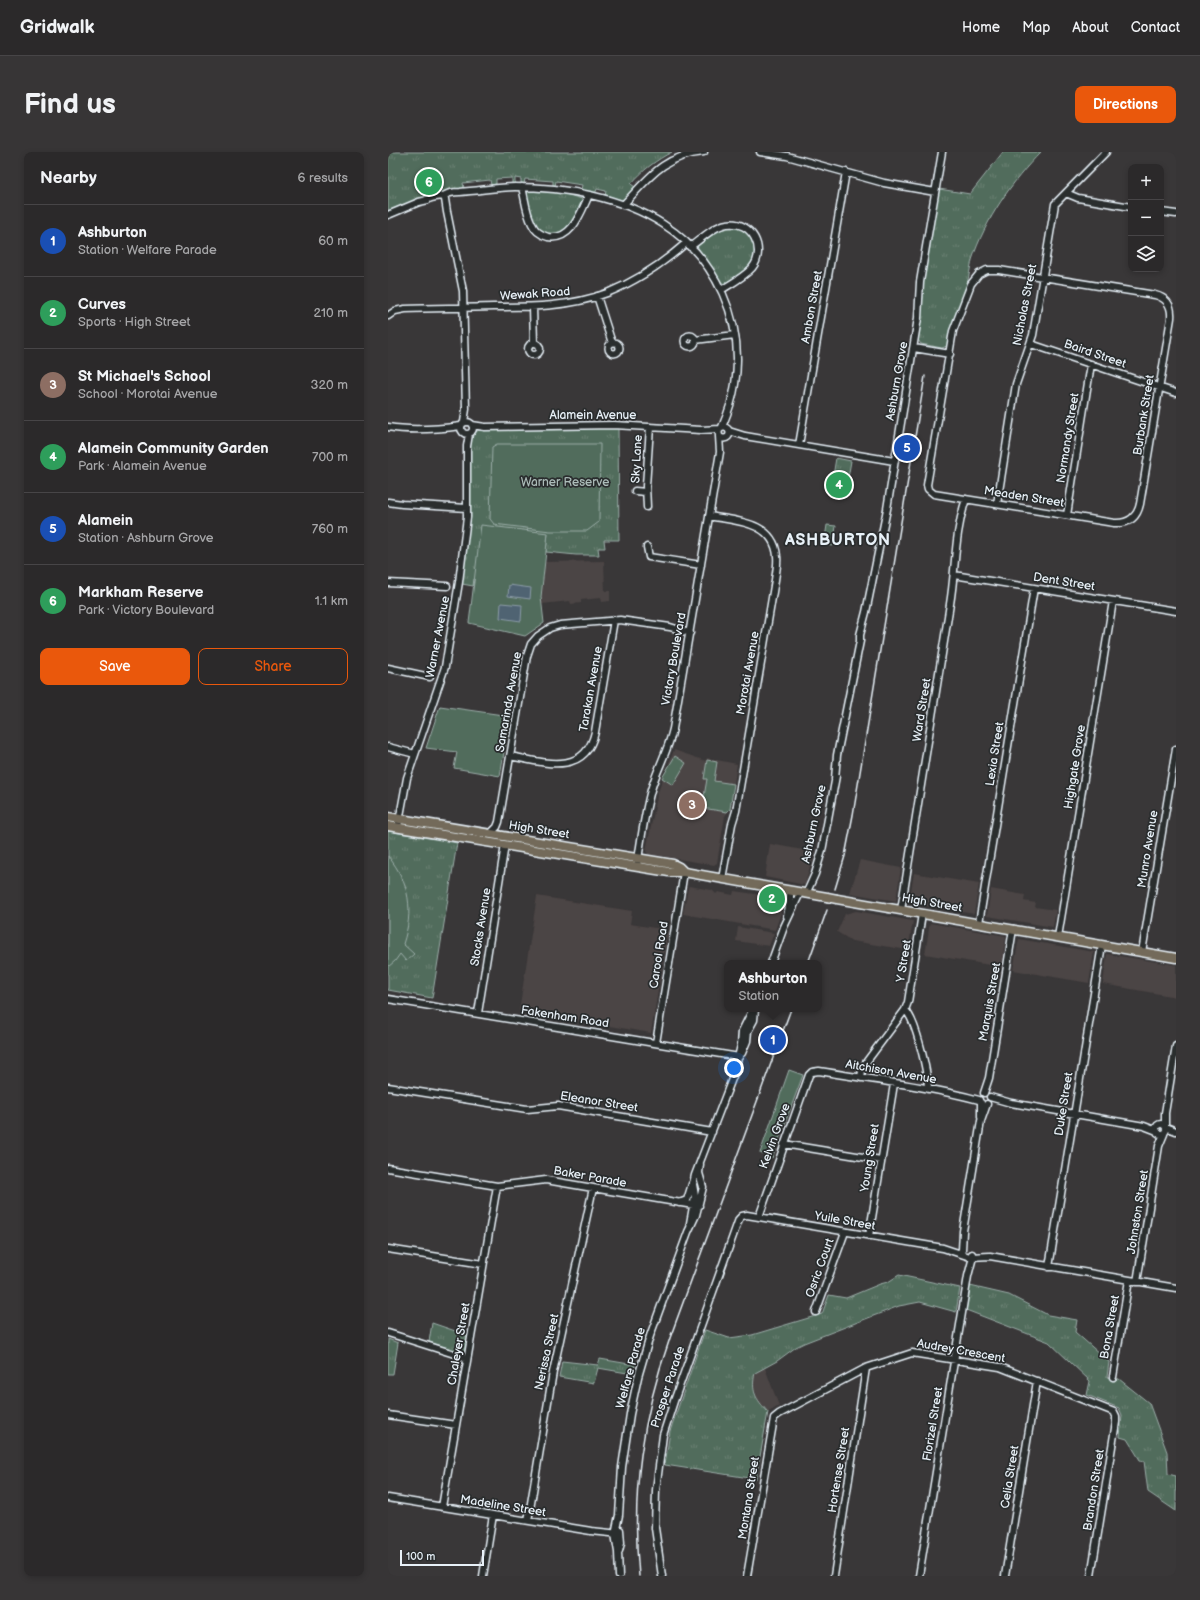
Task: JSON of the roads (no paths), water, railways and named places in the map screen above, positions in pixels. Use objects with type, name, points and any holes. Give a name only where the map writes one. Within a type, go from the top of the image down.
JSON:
[{"type":"main road","name":"High Street","points":[[388,816],[399,822],[505,845],[638,862],[673,864],[684,872],[1176,958]]},
{"type":"main road","name":"High Street","points":[[388,826],[399,822],[490,834],[638,862]]},
{"type":"street","points":[[623,205],[646,178],[667,163],[686,156],[704,152]]},
{"type":"street","points":[[760,152],[788,156],[884,183],[935,192]]},
{"type":"street","name":"Ashburn Grove","points":[[806,894],[815,874],[823,845],[835,779],[840,764],[840,745],[860,641],[866,626],[866,612],[887,509],[914,347],[918,318],[920,282],[942,152]]},
{"type":"street","name":"Nicholas Street","points":[[997,504],[1016,384],[1031,344],[1055,204],[1106,152]]},
{"type":"street","name":"Ambon Street","points":[[799,445],[846,172]]},
{"type":"street","points":[[522,187],[532,225],[542,235],[552,237],[563,235],[570,230],[589,195]]},
{"type":"street","name":"Victory Boulevard","points":[[388,215],[433,197],[444,198],[452,192],[486,188],[522,187],[555,189],[589,195],[623,205],[660,222],[688,244],[706,264],[721,290],[729,309],[735,335],[737,368],[734,392],[720,452],[672,737],[651,791],[638,862]]},
{"type":"street","points":[[630,208],[636,191]]},
{"type":"street","points":[[1066,193],[1078,198],[1128,206]]},
{"type":"street","name":"Warner Avenue","points":[[399,822],[405,785],[445,667],[459,582],[467,508],[464,308],[462,280],[444,198]]},
{"type":"street","points":[[1164,212],[1176,214]]},
{"type":"street","name":"Wewak Road","points":[[388,316],[399,309],[533,307],[568,303],[597,296],[638,278],[688,244],[718,227],[727,224],[741,225],[754,236],[758,251],[754,264],[748,271],[721,290]]},
{"type":"street","points":[[914,347],[950,353],[954,327],[969,287],[973,280],[982,272],[995,269],[1043,276]]},
{"type":"street","name":"Burbank Street","points":[[1043,276],[1155,295],[1166,300],[1170,306],[1171,313],[1160,387],[1139,509],[1132,520],[1120,524]]},
{"type":"street","points":[[597,296],[612,343]]},
{"type":"street","points":[[533,307],[534,343]]},
{"type":"street","points":[[695,340],[735,335]]},
{"type":"street","name":"Baird Street","points":[[1031,344],[1176,393]]},
{"type":"street","name":"Meaden Street","points":[[950,353],[927,488],[929,491],[934,494],[1120,524]]},
{"type":"street","name":"Normandy Street","points":[[1066,515],[1091,364]]},
{"type":"street","name":"Alamein Avenue","points":[[388,427],[485,428],[609,425],[701,430],[894,461]]},
{"type":"street","name":"Sky Lane","points":[[647,507],[646,492],[650,427]]},
{"type":"street","name":"Sky Lane","points":[[635,491],[646,492]]},
{"type":"street","name":"Ward Street","points":[[901,910],[950,604],[954,575],[954,556],[963,498]]},
{"type":"street","points":[[388,502],[467,508]]},
{"type":"street","name":"Morotai Avenue","points":[[709,516],[746,522],[759,527],[766,532],[772,540],[777,556],[775,580],[742,774],[722,879]]},
{"type":"street","points":[[647,547],[649,556]]},
{"type":"street","points":[[642,558],[649,556],[701,566]]},
{"type":"street","name":"Dent Street","points":[[954,575],[1174,610]]},
{"type":"street","points":[[388,583],[447,586]]},
{"type":"street","name":"Lexia Street","points":[[979,923],[1034,588]]},
{"type":"street","name":"Highgate Grove","points":[[1058,937],[1113,601]]},
{"type":"street","name":"Samarinda Avenue","points":[[490,834],[497,827],[499,822],[528,656],[534,640],[545,630],[554,626],[614,620],[623,620],[690,631]]},
{"type":"street","name":"Tarakan Avenue","points":[[510,756],[560,764],[574,760],[586,752],[592,742],[595,732],[614,620]]},
{"type":"street","points":[[388,668],[430,676]]},
{"type":"street","points":[[388,746],[415,754]]},
{"type":"street","name":"Munro Avenue","points":[[1142,952],[1176,749]]},
{"type":"street","name":"Stocks Avenue","points":[[478,1013],[505,845]]},
{"type":"street","name":"Carool Road","points":[[656,1043],[684,872]]},
{"type":"street","points":[[772,960],[784,927],[790,902],[790,891]]},
{"type":"street","points":[[784,927],[806,894]]},
{"type":"street","name":"Y Street","points":[[861,1078],[862,1070],[867,1061],[905,1010],[908,1002],[922,914]]},
{"type":"street","name":"Marquis Street","points":[[960,1251],[1013,929]]},
{"type":"street","name":"Duke Street","points":[[1048,1267],[1102,945]]},
{"type":"street","name":"Fakenham Road","points":[[388,999],[739,1057]]},
{"type":"street","points":[[905,1010],[910,1017],[932,1090]]},
{"type":"street","name":"Welfare Parade","points":[[696,1206],[693,1181],[739,1057],[746,1045],[746,1029],[754,1020],[754,1012]]},
{"type":"street","name":"Johnston Street","points":[[1137,1282],[1176,1046]]},
{"type":"street","name":"Y Street","points":[[854,1077],[861,1066],[867,1061]]},
{"type":"street","name":"Kelvin Grove","points":[[759,1217],[809,1075],[814,1071],[820,1071]]},
{"type":"street","name":"Aitchison Avenue","points":[[820,1071],[1176,1131]]},
{"type":"street","name":"Young Street","points":[[869,1236],[894,1084]]},
{"type":"street","name":"Eleanor Street","points":[[388,1087],[527,1110],[558,1106],[712,1132]]},
{"type":"street","points":[[784,1144],[881,1160]]},
{"type":"street","name":"Welfare Parade","points":[[619,1576],[617,1534],[624,1450],[638,1377],[650,1336],[703,1187],[699,1173],[700,1164]]},
{"type":"street","name":"Baker Parade","points":[[388,1168],[497,1186],[544,1180],[696,1206]]},
{"type":"street","points":[[678,1203],[687,1200],[693,1181]]},
{"type":"street","name":"Chaleyer Street","points":[[442,1507],[497,1186]]},
{"type":"street","name":"Nerissa Street","points":[[528,1521],[553,1372],[593,1188]]},
{"type":"street","name":"Yuile Street","points":[[744,1215],[960,1251],[971,1256],[981,1254],[1048,1267],[1176,1288]]},
{"type":"street","name":"Prosper Parade","points":[[662,1576],[655,1528],[656,1490],[664,1435],[683,1375],[735,1230],[739,1219],[744,1215]]},
{"type":"street","name":"Osric Court","points":[[816,1312],[845,1232]]},
{"type":"street","points":[[388,1249],[483,1264]]},
{"type":"street","name":"Florizel Street","points":[[919,1576],[971,1256]]},
{"type":"street","name":"Bona Street","points":[[1113,1378],[1129,1280]]},
{"type":"street","points":[[388,1333],[467,1358]]},
{"type":"street","name":"Audrey Crescent","points":[[772,1423],[774,1418],[779,1414],[866,1368],[912,1353],[996,1366],[1110,1410]]},
{"type":"street","name":"Hortense Street","points":[[834,1576],[866,1368]]},
{"type":"street","name":"Celia Street","points":[[1005,1576],[1037,1381]]},
{"type":"street","name":"Brandon Street","points":[[1091,1576],[1116,1422],[1115,1414],[1110,1410]]},
{"type":"street","points":[[388,1414],[456,1425]]},
{"type":"street","name":"Montana Street","points":[[747,1576],[772,1423]]},
{"type":"street","points":[[388,1505],[389,1498]]},
{"type":"street","name":"Madeline Street","points":[[389,1498],[617,1534]]},
{"type":"street","points":[[483,1576],[493,1515]]},
{"type":"water","points":[[509,585],[531,588],[530,599],[508,596]]},
{"type":"water","points":[[501,603],[522,605],[521,621],[500,618]]},
{"type":"railway","points":[[835,889],[845,856],[853,815],[925,376]]},
{"type":"railway","points":[[809,960],[827,910]]},
{"type":"railway","points":[[639,1576],[637,1514],[641,1455],[652,1397],[660,1367],[790,1012]]},
{"type":"place","name":"Markham Reserve","points":[[429,182]]},
{"type":"place","name":"Alamein","points":[[907,448]]},
{"type":"place","name":"Alamein Community Garden","points":[[839,485]]},
{"type":"place","name":"St Michael's School","points":[[692,805]]},
{"type":"place","name":"Curves","points":[[772,899]]},
{"type":"place","name":"Ashburton","points":[[773,1040]]},
{"type":"district","name":"ASHBURTON","points":[[838,540]]},
{"type":"park label","name":"Warner Reserve","points":[[565,482]]}]
